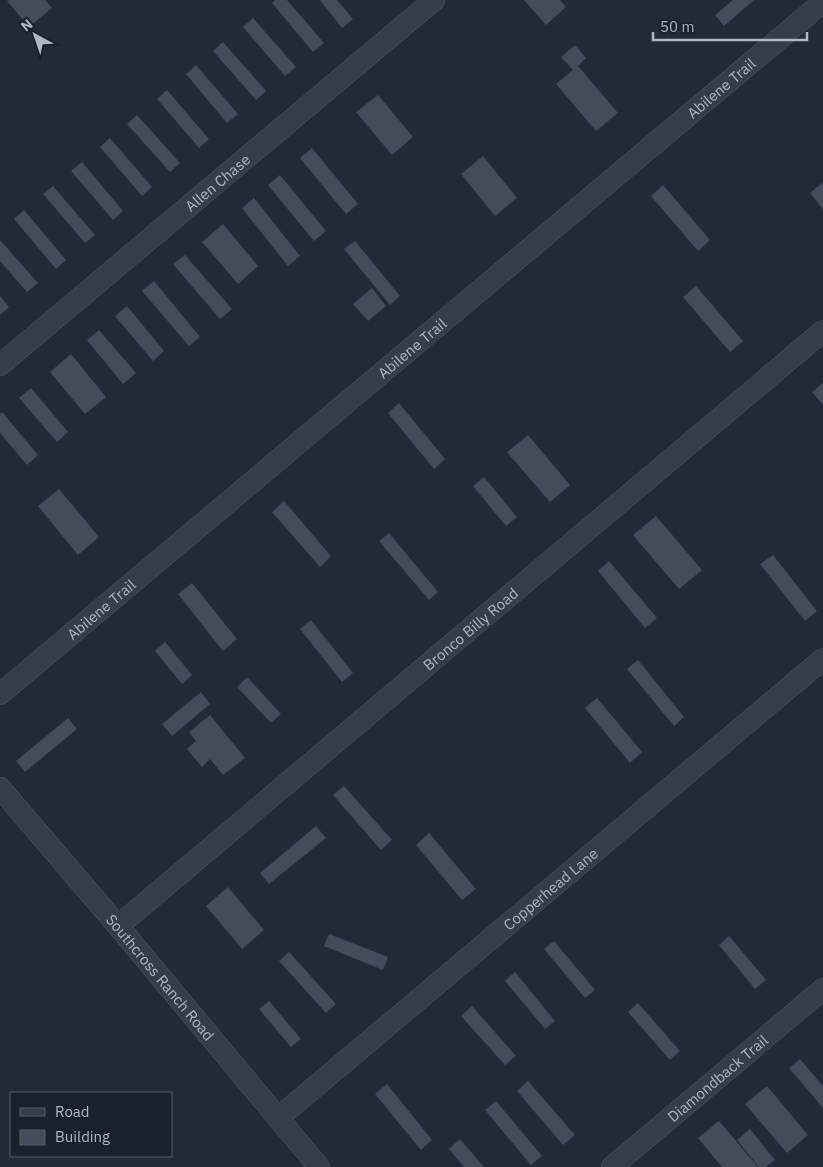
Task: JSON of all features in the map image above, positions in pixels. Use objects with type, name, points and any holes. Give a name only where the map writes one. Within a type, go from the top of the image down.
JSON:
[{"type":"street","name":"Allen Chase","points":[[0,365],[434,0]]},
{"type":"street","name":"Abilene Trail","points":[[0,694],[823,2]]},
{"type":"street","name":"Bronco Billy Road","points":[[118,926],[823,331]]},
{"type":"street","name":"Copperhead Lane","points":[[278,1118],[823,659]]},
{"type":"street","name":"Southcross Ranch Road","points":[[0,788],[319,1167]]},
{"type":"street","name":"Diamondback Trail","points":[[612,1167],[823,989]]},
{"type":"building","points":[[45,0],[52,8],[29,27],[7,1]]},
{"type":"building","points":[[275,0],[287,0],[324,43],[313,52],[272,3]]},
{"type":"building","points":[[320,0],[337,0],[353,19],[342,28]]},
{"type":"building","points":[[524,0],[560,0],[566,7],[546,25]]},
{"type":"building","points":[[733,0],[754,0],[724,26],[715,15]]},
{"type":"building","points":[[253,18],[296,67],[285,76],[243,27]]},
{"type":"building","points":[[223,42],[266,91],[256,100],[213,51]]},
{"type":"building","points":[[575,45],[586,58],[578,66],[618,113],[596,131],[556,84],[573,70],[561,57]]},
{"type":"building","points":[[196,65],[238,114],[227,123],[186,74]]},
{"type":"building","points":[[167,90],[209,139],[199,148],[157,99]]},
{"type":"building","points":[[378,95],[413,137],[392,155],[356,112]]},
{"type":"building","points":[[137,115],[180,163],[170,172],[127,124]]},
{"type":"building","points":[[110,138],[152,187],[142,196],[100,147]]},
{"type":"building","points":[[312,148],[358,204],[346,214],[300,158]]},
{"type":"building","points":[[483,156],[517,198],[495,216],[461,174]]},
{"type":"building","points":[[82,162],[123,211],[113,220],[71,171]]},
{"type":"building","points":[[280,175],[326,231],[314,241],[268,185]]},
{"type":"building","points":[[822,183],[823,185],[823,209],[810,193]]},
{"type":"building","points":[[663,185],[710,240],[698,251],[651,196]]},
{"type":"building","points":[[53,186],[95,235],[85,243],[43,194]]},
{"type":"building","points":[[254,198],[300,256],[288,266],[242,208]]},
{"type":"building","points":[[24,210],[66,260],[56,269],[14,219]]},
{"type":"building","points":[[223,224],[258,266],[238,284],[202,242]]},
{"type":"building","points":[[0,240],[38,283],[27,292],[0,261]]},
{"type":"building","points":[[355,241],[400,296],[390,305],[344,249]]},
{"type":"building","points":[[185,255],[232,309],[220,319],[173,264]]},
{"type":"building","points":[[154,281],[200,337],[189,346],[142,291]]},
{"type":"building","points":[[696,286],[743,341],[730,352],[683,297]]},
{"type":"building","points":[[372,288],[386,306],[368,321],[353,304]]},
{"type":"building","points":[[0,296],[9,307],[0,315]]},
{"type":"building","points":[[127,306],[164,351],[153,361],[115,316]]},
{"type":"building","points":[[99,330],[136,373],[123,384],[87,340]]},
{"type":"building","points":[[71,354],[106,397],[85,414],[50,372]]},
{"type":"building","points":[[823,383],[823,405],[812,392]]},
{"type":"building","points":[[31,388],[68,432],[57,442],[19,398]]},
{"type":"building","points":[[399,403],[445,459],[434,469],[388,413]]},
{"type":"building","points":[[2,412],[38,455],[27,465],[0,433],[0,414]]},
{"type":"building","points":[[528,435],[570,485],[550,502],[507,452]]},
{"type":"building","points":[[484,477],[517,517],[506,526],[473,486]]},
{"type":"building","points":[[59,489],[99,537],[78,555],[38,506]]},
{"type":"building","points":[[284,501],[331,556],[320,567],[272,512]]},
{"type":"building","points":[[656,516],[702,570],[679,589],[633,535]]},
{"type":"building","points":[[389,533],[438,592],[429,600],[379,541]]},
{"type":"building","points":[[773,555],[817,611],[805,621],[760,564]]},
{"type":"building","points":[[609,561],[657,618],[645,628],[598,571]]},
{"type":"building","points":[[192,583],[237,639],[223,651],[178,594]]},
{"type":"building","points":[[311,620],[353,673],[342,682],[300,629]]},
{"type":"building","points":[[165,642],[192,675],[182,684],[155,651]]},
{"type":"building","points":[[638,660],[684,717],[674,726],[627,669]]},
{"type":"building","points":[[247,677],[281,714],[271,723],[237,687]]},
{"type":"building","points":[[201,692],[210,704],[172,736],[162,724]]},
{"type":"building","points":[[597,698],[642,752],[630,763],[585,708]]},
{"type":"building","points":[[210,715],[245,758],[223,775],[210,759],[202,767],[187,749],[196,741],[189,732]]},
{"type":"building","points":[[68,718],[77,729],[25,772],[16,761]]},
{"type":"building","points":[[344,786],[392,840],[381,850],[333,795]]},
{"type":"building","points":[[316,826],[326,838],[269,884],[260,873]]},
{"type":"building","points":[[429,833],[476,889],[462,900],[416,845]]},
{"type":"building","points":[[228,887],[264,930],[242,949],[206,906]]},
{"type":"building","points":[[329,934],[388,957],[383,970],[324,946]]},
{"type":"building","points":[[729,936],[766,980],[755,989],[719,945]]},
{"type":"building","points":[[554,941],[595,990],[585,998],[544,949]]},
{"type":"building","points":[[289,952],[336,1004],[326,1013],[279,961]]},
{"type":"building","points":[[515,972],[555,1021],[545,1029],[505,981]]},
{"type":"building","points":[[269,1001],[301,1039],[291,1047],[259,1009]]},
{"type":"building","points":[[638,1003],[680,1051],[670,1060],[628,1012]]},
{"type":"building","points":[[472,1006],[516,1056],[505,1065],[461,1016]]},
{"type":"building","points":[[800,1059],[823,1086],[823,1108],[789,1068]]},
{"type":"building","points":[[528,1081],[575,1135],[563,1145],[517,1091]]},
{"type":"building","points":[[387,1084],[432,1140],[421,1150],[375,1094]]},
{"type":"building","points":[[767,1086],[808,1135],[787,1153],[745,1104]]},
{"type":"building","points":[[496,1101],[542,1156],[531,1165],[485,1110]]},
{"type":"building","points":[[719,1121],[758,1167],[722,1167],[698,1138]]},
{"type":"building","points":[[750,1129],[775,1160],[766,1167],[759,1167],[737,1140]]},
{"type":"building","points":[[460,1139],[484,1167],[464,1167],[449,1149]]}]
